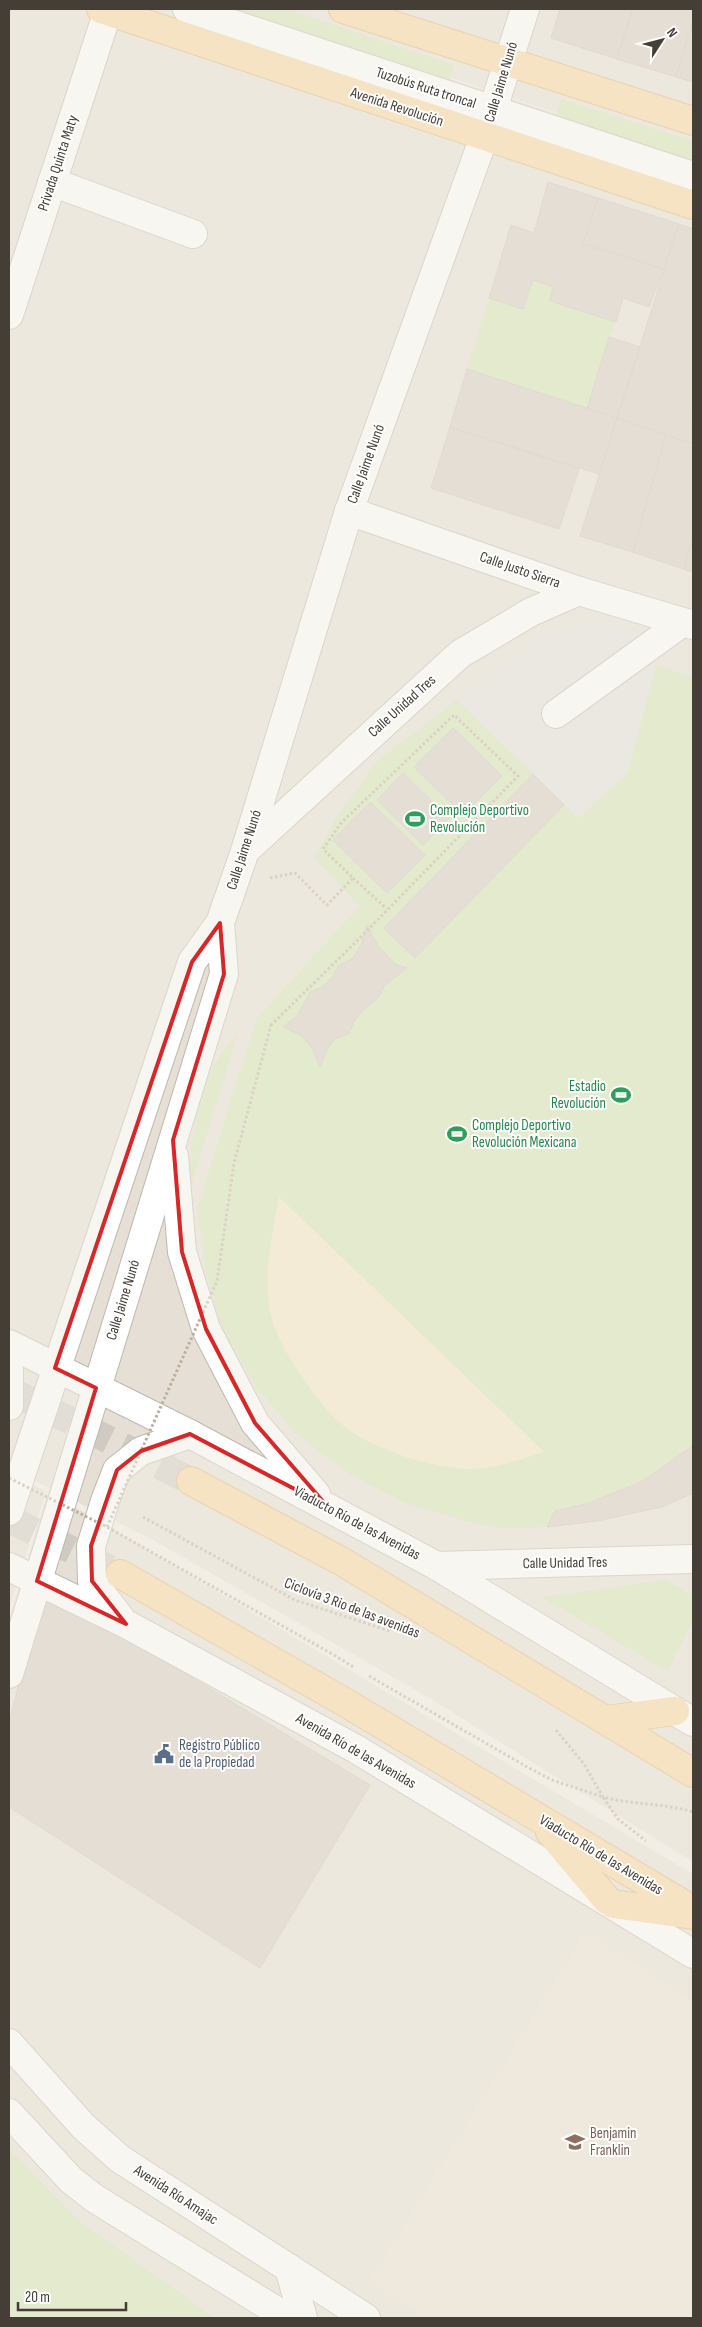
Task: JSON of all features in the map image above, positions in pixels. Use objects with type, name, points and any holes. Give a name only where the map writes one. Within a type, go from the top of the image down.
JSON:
[{"type":"main road","points":[[343,9],[693,121]]},
{"type":"main road","name":"Avenida Revolución","points":[[104,10],[693,205]]},
{"type":"main road","points":[[191,1481],[341,1561],[693,1773]]},
{"type":"main road","name":"Viaducto Río de las Avenidas","points":[[120,1574],[350,1705],[693,1910]]},
{"type":"main road","points":[[606,1720],[684,1716]]},
{"type":"main road","points":[[538,1817],[610,1902],[693,1915]]},
{"type":"street","name":"Tuzobús Ruta troncal","points":[[187,9],[693,176]]},
{"type":"street","name":"Calle Jaime Nunó","points":[[9,1511],[192,962],[220,923],[245,851],[349,511],[493,111],[525,9]]},
{"type":"street","name":"Privada Quinta Maty","points":[[9,315],[52,182],[104,10]]},
{"type":"street","points":[[52,182],[194,234]]},
{"type":"street","name":"Calle Justo Sierra","points":[[349,511],[579,591],[688,624]]},
{"type":"street","name":"Calle Unidad Tres","points":[[245,851],[460,654],[531,612],[579,591]]},
{"type":"street","points":[[556,714],[688,624]]},
{"type":"street","name":"Calle Jaime Nunó","points":[[9,1674],[224,974],[220,923]]},
{"type":"street","points":[[173,1140],[182,1252],[206,1329],[255,1423],[327,1506]]},
{"type":"street","name":"Viaducto Río de las Avenidas","points":[[9,1344],[190,1434],[437,1566],[684,1716]]},
{"type":"street","points":[[9,1370],[9,1406]]},
{"type":"street","points":[[126,1624],[92,1581],[91,1546],[106,1498],[117,1470],[141,1451],[190,1434]]},
{"type":"street","name":"Calle Unidad Tres","points":[[437,1566],[693,1559]]},
{"type":"street","name":"Avenida Río de las Avenidas","points":[[9,1566],[126,1624],[356,1749],[693,1954]]},
{"type":"street","name":"Avenida Río Amajac","points":[[9,2043],[83,2126],[120,2159],[366,2318]]},
{"type":"street","points":[[9,2113],[71,2180],[94,2198],[288,2318]]},
{"type":"street","points":[[289,2268],[302,2318]]},
{"type":"path","points":[[107,1528],[217,1281],[234,1163],[271,1025],[360,938],[518,776],[454,715],[341,823],[323,849],[387,909]]},
{"type":"path","points":[[232,884],[295,873],[327,905],[353,878]]},
{"type":"path","points":[[9,1478],[107,1528],[359,1670]]},
{"type":"path","name":"Ciclovía 3 Rio de las avenidas","points":[[143,1518],[295,1600],[398,1634]]},
{"type":"path","points":[[367,1675],[552,1780],[603,1797],[637,1804],[666,1805],[693,1812]]},
{"type":"path","points":[[555,1729],[584,1764],[618,1819],[650,1844]]},
{"type":"highlighted area","points":[[220,923],[224,974],[173,1140],[182,1252],[206,1329],[255,1423],[327,1506],[190,1434],[141,1451],[117,1470],[91,1546],[92,1581],[126,1624],[37,1581],[96,1388],[55,1368],[192,962]]},
{"type":"shaded area","points":[[9,9],[235,9],[693,158],[693,1862],[431,1699],[151,1539],[9,1468]]},
{"type":"shaded area","points":[[243,9],[693,9],[693,158]]},
{"type":"shaded area","points":[[594,622],[639,630],[656,665],[628,772],[579,818],[457,700],[541,636]]},
{"type":"shaded area","points":[[9,1473],[46,1491],[9,1609]]},
{"type":"shaded area","points":[[48,1491],[693,1874],[693,2318],[9,2318],[9,1619]]},
{"type":"shaded area","name":"Benjamin Franklin","points":[[587,1931],[693,2002],[693,2318],[429,2318],[369,2282]]},
{"type":"green space","points":[[203,9],[287,9],[454,65],[446,91]]},
{"type":"green space","points":[[561,99],[693,141],[693,172],[552,127]]},
{"type":"green space","points":[[533,280],[553,287],[550,301],[616,322],[609,337],[587,409],[467,369],[489,298],[523,309]]},
{"type":"green space","name":"Complejo Deportivo Revolución Mexicana","points":[[594,622],[639,630],[656,665],[693,677],[693,1493],[662,1507],[597,1521],[532,1528],[500,1528],[466,1521],[407,1504],[348,1473],[295,1433],[257,1388],[223,1331],[206,1273],[197,1209],[257,1018],[360,906],[314,858],[335,820],[377,761],[541,636]]},
{"type":"green space","points":[[238,1033],[187,1198],[193,1137],[203,1092],[214,1065]]},
{"type":"green space","points":[[666,1580],[693,1595],[693,1621],[667,1671],[542,1597]]},
{"type":"green space","points":[[9,2149],[79,2221],[215,2318],[9,2318]]},
{"type":"sand","points":[[279,1197],[544,1452],[506,1464],[467,1469],[453,1468],[406,1457],[390,1451],[361,1437],[336,1420],[293,1363],[282,1344],[271,1315],[268,1277]]},
{"type":"building","points":[[560,9],[633,9],[617,59],[551,38]]},
{"type":"building","points":[[633,9],[693,9],[693,21],[676,77],[617,59]]},
{"type":"building","points":[[693,21],[693,82],[676,77]]},
{"type":"building","points":[[548,182],[598,198],[584,242],[664,269],[649,307],[623,298],[616,322],[550,301],[553,287],[533,280],[523,309],[489,298],[511,225],[534,233]]},
{"type":"building","points":[[598,198],[679,224],[664,269],[583,244]]},
{"type":"building","points":[[679,224],[693,229],[692,444],[617,418]]},
{"type":"building","points":[[609,337],[640,347],[617,418],[587,409]]},
{"type":"building","points":[[467,369],[617,418],[599,474],[450,427]]},
{"type":"building","points":[[617,418],[666,435],[633,552],[580,536]]},
{"type":"building","points":[[450,427],[579,469],[559,529],[431,488]]},
{"type":"building","points":[[666,435],[693,444],[693,537],[684,569],[633,552]]},
{"type":"building","points":[[693,537],[693,572],[684,569]]},
{"type":"building","points":[[453,728],[502,776],[463,815],[414,767]]},
{"type":"building","points":[[403,773],[449,818],[423,845],[377,800]]},
{"type":"building","points":[[533,774],[564,805],[415,958],[384,928]]},
{"type":"building","points":[[370,802],[425,855],[387,893],[333,840]]},
{"type":"building","points":[[367,925],[378,946],[395,964],[407,968],[385,985],[378,998],[364,1009],[354,1022],[349,1033],[334,1040],[320,1066],[312,1048],[302,1036],[283,1027],[298,1015],[310,992],[322,987],[332,978],[339,965],[352,959],[361,946]]},
{"type":"building","points":[[693,1446],[693,1493],[662,1507],[597,1521],[547,1527],[555,1511],[586,1504],[641,1482]]},
{"type":"building","name":"Registro Público de la Propiedad","points":[[43,1588],[370,1785],[260,1968],[9,1807],[9,1723]]},
{"type":"tunnel","points":[[9,1390],[191,1481]]},
{"type":"tunnel","points":[[9,1519],[120,1574]]},
{"type":"place","name":"Complejo Deportivo Revolución","points":[[415,819]]},
{"type":"place","name":"Estadio Revolución","points":[[621,1095]]},
{"type":"place","name":"Complejo Deportivo Revolución Mexicana","points":[[457,1134]]},
{"type":"place","name":"Registro Público de la Propiedad","points":[[164,1754]]},
{"type":"place","name":"Benjamin Franklin","points":[[575,2142]]}]
